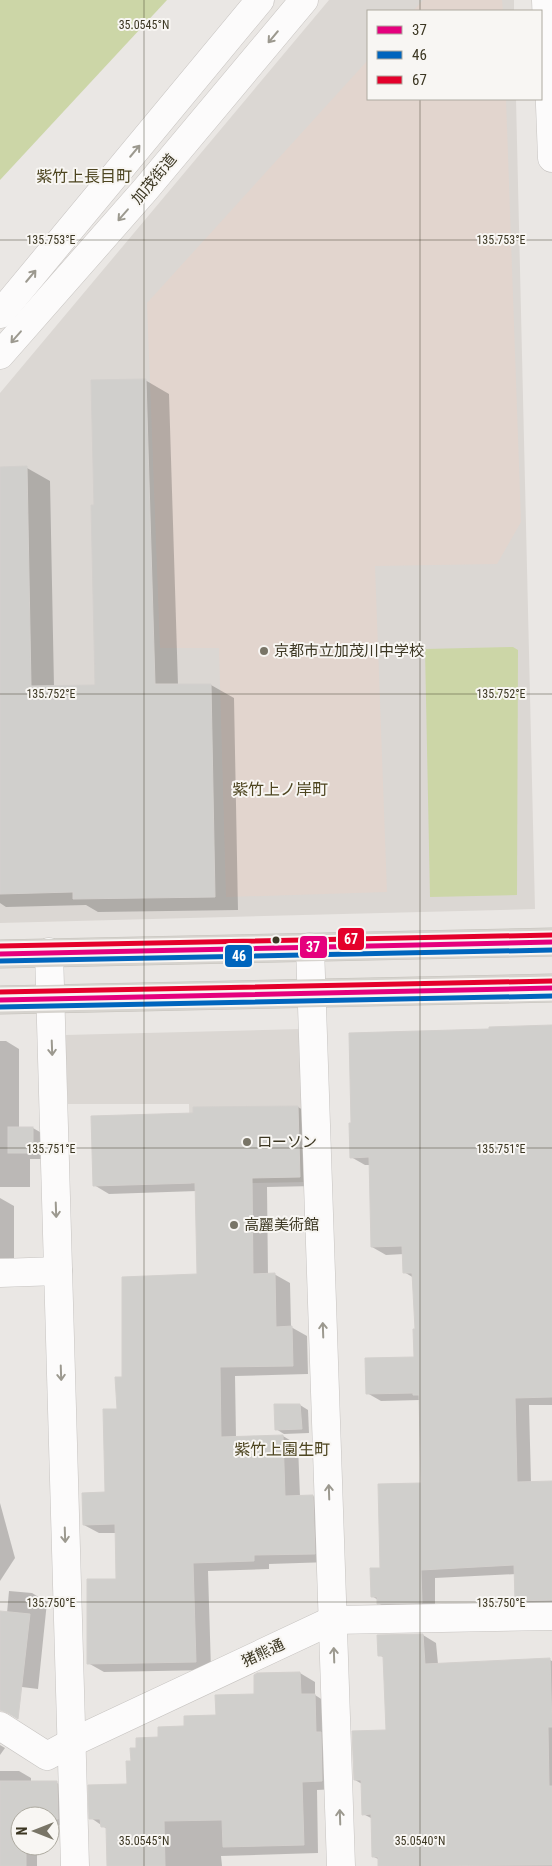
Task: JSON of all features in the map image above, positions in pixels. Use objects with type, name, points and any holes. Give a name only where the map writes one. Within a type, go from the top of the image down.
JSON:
[{"type":"main road","points":[[0,954],[552,942]]},
{"type":"main road","points":[[0,1000],[552,988]]},
{"type":"street","points":[[0,314],[260,0]]},
{"type":"street","name":"加茂街道","points":[[0,355],[145,190],[304,0]]},
{"type":"street","points":[[546,0],[552,158]]},
{"type":"street","points":[[310,947],[342,1866]]},
{"type":"street","points":[[49,952],[75,1866]]},
{"type":"street","points":[[0,1272],[58,1271]]},
{"type":"street","name":"猪熊通","points":[[0,1726],[47,1756],[333,1620],[552,1616]]},
{"type":"shaded area","points":[[0,0],[167,0],[0,180]]},
{"type":"shaded area","name":"京都市立加茂川中学校","points":[[329,0],[514,0],[514,10],[367,10],[367,100],[516,100],[535,909],[0,923],[0,393]]},
{"type":"shaded area","points":[[423,0],[502,0],[503,10],[414,10]]},
{"type":"shaded area","points":[[367,61],[367,100],[506,100],[521,522],[497,564],[375,566],[387,892],[226,897],[219,648],[160,648],[147,303]]},
{"type":"shaded area","points":[[513,647],[518,650],[517,895],[430,897],[425,649]]},
{"type":"shaded area","points":[[302,1029],[308,1182],[191,1184],[189,1104],[68,1104],[65,1035]]},
{"type":"building","points":[[146,379],[155,684],[211,684],[215,897],[73,899],[73,892],[0,894],[0,467],[27,466],[31,686],[95,685],[91,505],[94,505],[91,380]]},
{"type":"building","points":[[552,1025],[552,1397],[515,1398],[517,1482],[552,1481],[552,1600],[515,1601],[514,1565],[421,1570],[422,1603],[377,1604],[377,1597],[371,1597],[370,1568],[380,1568],[378,1484],[421,1483],[419,1395],[413,1395],[413,1393],[366,1394],[365,1358],[414,1357],[413,1329],[415,1329],[412,1273],[403,1273],[402,1246],[371,1247],[369,1157],[350,1158],[349,1033],[489,1029],[489,1027]]},
{"type":"building","points":[[298,1106],[300,1177],[252,1178],[253,1274],[275,1273],[276,1327],[292,1326],[293,1366],[220,1367],[221,1437],[283,1435],[285,1496],[313,1495],[315,1554],[254,1555],[254,1561],[193,1563],[196,1662],[87,1664],[87,1579],[116,1579],[115,1524],[83,1525],[82,1493],[105,1492],[103,1409],[117,1409],[115,1377],[122,1377],[122,1277],[197,1274],[195,1183],[93,1186],[91,1116],[193,1113],[193,1107]]},
{"type":"building","points":[[8,1127],[33,1127],[33,1153],[8,1153]]},
{"type":"building","points":[[274,1404],[300,1404],[302,1429],[275,1430]]},
{"type":"building","points":[[0,1611],[30,1614],[18,1719],[0,1710]]},
{"type":"building","points":[[423,1634],[425,1664],[550,1658],[552,1727],[548,1727],[549,1786],[552,1786],[552,1865],[378,1866],[378,1857],[372,1857],[371,1814],[362,1815],[361,1780],[354,1780],[352,1731],[386,1730],[383,1656],[378,1656],[377,1635]]},
{"type":"building","points":[[300,1672],[301,1694],[315,1694],[316,1732],[321,1732],[322,1781],[302,1782],[304,1845],[223,1847],[222,1820],[164,1821],[165,1866],[107,1866],[106,1827],[101,1827],[100,1819],[89,1819],[88,1785],[127,1784],[126,1761],[131,1761],[130,1748],[136,1748],[136,1738],[158,1737],[158,1727],[184,1726],[184,1716],[216,1715],[215,1695],[254,1694],[254,1675],[257,1673]]},
{"type":"building","points":[[0,1781],[57,1781],[58,1806],[10,1806],[10,1856],[26,1856],[26,1866],[0,1866]]},
{"type":"transit line","name":"67","points":[[0,946],[552,935]]},
{"type":"transit line","name":"37","points":[[0,954],[552,942]]},
{"type":"transit line","name":"46","points":[[0,961],[552,950]]},
{"type":"transit line","name":"67","points":[[0,992],[552,981]]},
{"type":"transit line","name":"37","points":[[0,1000],[552,988]]},
{"type":"transit line","name":"46","points":[[0,1007],[552,996]]},
{"type":"place","name":"京都市立加茂川中学校","points":[[264,651]]},
{"type":"place","name":"ローソン","points":[[247,1142]]},
{"type":"place","name":"高麗美術館","points":[[234,1225]]},
{"type":"district","name":"紫竹上長目町","points":[[84,176]]},
{"type":"district","name":"紫竹上ノ岸町","points":[[280,789]]},
{"type":"district","name":"紫竹上園生町","points":[[282,1449]]}]
